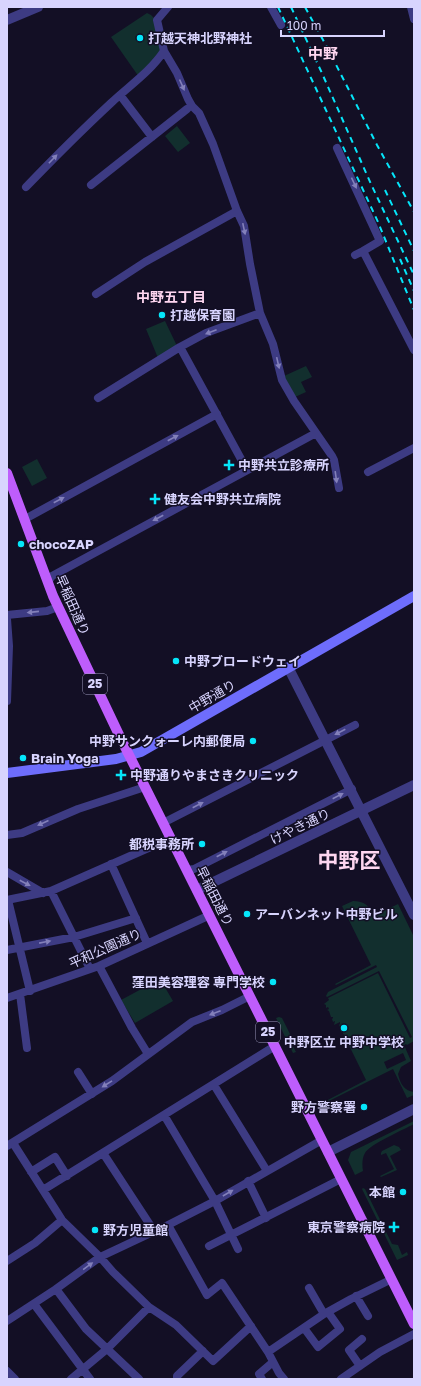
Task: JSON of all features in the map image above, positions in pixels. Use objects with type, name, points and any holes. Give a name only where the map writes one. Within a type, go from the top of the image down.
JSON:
[{"type":"main road","name":"早稲田通り","points":[[7,473],[58,607],[145,787],[414,1324]]},
{"type":"main road","name":"中野通り","points":[[7,773],[116,759],[141,752],[414,596]]},
{"type":"street","points":[[7,20],[23,10],[38,7]]},
{"type":"street","points":[[168,7],[157,20],[164,51],[177,73],[188,99],[199,113],[213,144],[237,211],[244,226],[260,313],[273,344],[282,380],[294,401],[334,460],[339,488]]},
{"type":"street","points":[[271,7],[281,25]]},
{"type":"street","points":[[411,7],[414,19]]},
{"type":"street","points":[[26,187],[61,150],[148,70],[164,51]]},
{"type":"street","points":[[120,95],[152,137]]},
{"type":"street","points":[[91,185],[187,109]]},
{"type":"street","points":[[337,148],[380,241],[355,255]]},
{"type":"street","points":[[96,294],[145,262],[237,211]]},
{"type":"street","points":[[363,250],[414,350]]},
{"type":"street","points":[[98,398],[180,347],[206,333],[260,313]]},
{"type":"street","points":[[180,347],[247,470]]},
{"type":"street","points":[[25,519],[217,414]]},
{"type":"street","points":[[48,582],[52,576],[316,433]]},
{"type":"street","points":[[368,472],[414,448]]},
{"type":"street","points":[[7,615],[47,611],[58,607]]},
{"type":"street","points":[[7,619],[9,646],[7,701]]},
{"type":"street","points":[[288,667],[414,914]]},
{"type":"street","points":[[163,823],[355,725]]},
{"type":"street","name":"けやき通り","points":[[197,890],[414,785]]},
{"type":"street","points":[[7,835],[22,833],[78,809],[145,787]]},
{"type":"street","points":[[187,870],[194,869],[352,790]]},
{"type":"street","points":[[30,991],[8,900],[47,892],[171,838]]},
{"type":"street","points":[[111,864],[147,943]]},
{"type":"street","points":[[7,872],[47,892],[74,937],[90,969]]},
{"type":"street","name":"平和公園通り","points":[[7,998],[99,966],[210,915]]},
{"type":"street","points":[[7,950],[74,937],[136,918]]},
{"type":"street","points":[[99,966],[132,1028],[148,1054]]},
{"type":"street","points":[[20,994],[27,1048]]},
{"type":"street","points":[[250,996],[222,1010],[192,1022],[112,1081],[10,1144],[31,1172],[62,1220],[149,1307],[176,1325],[213,1361],[251,1326]]},
{"type":"street","points":[[43,1190],[275,1046]]},
{"type":"street","points":[[78,1072],[92,1094]]},
{"type":"street","points":[[214,1085],[267,1171]]},
{"type":"street","points":[[328,1152],[414,1109]]},
{"type":"street","points":[[164,1115],[215,1201],[238,1250]]},
{"type":"street","points":[[7,1322],[100,1257],[215,1201],[322,1140]]},
{"type":"street","points":[[103,1153],[154,1232]]},
{"type":"street","points":[[31,1172],[55,1157],[67,1176]]},
{"type":"street","points":[[209,1246],[230,1234],[266,1218],[342,1179]]},
{"type":"street","points":[[248,1181],[266,1218]]},
{"type":"street","points":[[7,1260],[35,1243],[62,1220]]},
{"type":"street","points":[[168,1225],[207,1295],[222,1283],[268,1352],[284,1379]]},
{"type":"street","points":[[268,1352],[326,1313],[356,1296],[392,1279]]},
{"type":"street","points":[[304,1328],[318,1347],[340,1329],[326,1313],[309,1288]]},
{"type":"street","points":[[56,1289],[86,1329],[139,1379]]},
{"type":"street","points":[[356,1296],[368,1316]]},
{"type":"street","points":[[34,1304],[90,1379]]},
{"type":"street","points":[[70,1379],[107,1349],[149,1307]]},
{"type":"street","points":[[341,1379],[380,1352],[414,1334]]},
{"type":"street","points":[[360,1366],[349,1350],[362,1339]]},
{"type":"street","points":[[177,1379],[177,1376],[203,1351]]},
{"type":"street","points":[[262,1379],[259,1374],[273,1362]]},
{"type":"street","points":[[7,1370],[15,1379]]},
{"type":"green space","points":[[147,13],[154,18],[163,51],[139,77],[111,37]]},
{"type":"green space","points":[[177,126],[190,143],[178,152],[165,136]]},
{"type":"green space","points":[[165,321],[177,346],[158,358],[146,329]]},
{"type":"green space","points":[[306,366],[312,377],[301,382],[306,392],[295,397],[284,376]]},
{"type":"green space","points":[[37,459],[47,478],[32,486],[22,467]]},
{"type":"green space","points":[[353,901],[360,902],[371,909],[374,916],[398,904],[414,937],[414,1041],[404,1045],[411,1061],[401,1067],[398,1074],[403,1086],[414,1092],[414,1095],[407,1098],[393,1069],[323,1104],[322,1103],[366,1080],[339,1025],[340,1022],[334,1025],[335,1021],[333,1022],[333,1017],[331,1017],[329,1011],[327,1010],[329,1009],[328,1007],[326,1008],[326,1005],[324,1004],[329,1000],[328,998],[378,973],[410,1038],[412,1037],[379,971],[327,997],[326,996],[328,992],[377,967],[376,965],[336,985],[335,984],[371,965],[342,906]],"holes":[[[403,1053],[406,1060],[387,1069],[384,1062]]]},
{"type":"green space","points":[[160,979],[173,1001],[135,1023],[121,1000]]},
{"type":"green space","points":[[276,1018],[282,1018],[292,1038],[289,1039],[296,1052],[293,1053]]},
{"type":"green space","points":[[414,1121],[414,1124],[380,1141],[368,1149],[363,1157],[363,1171],[355,1175],[348,1160],[351,1152]]},
{"type":"green space","points":[[394,1145],[399,1147],[401,1150],[390,1156],[397,1170],[381,1177],[380,1176],[394,1169],[386,1153],[381,1155],[381,1153]]},
{"type":"green space","points":[[362,1189],[365,1189],[392,1244],[398,1245],[402,1255],[407,1252],[408,1255],[397,1260]]},
{"type":"railway","points":[[278,7],[378,222],[414,310]]},
{"type":"railway","points":[[291,7],[414,275]]},
{"type":"railway","points":[[305,7],[377,145],[414,212]]},
{"type":"railway","points":[[385,190],[414,251]]},
{"type":"railway","points":[[400,259],[414,291]]},
{"type":"place","name":"打越天神北野神社","points":[[140,38]]},
{"type":"place","name":"打越保育園","points":[[162,315]]},
{"type":"place","name":"中野共立診療所","points":[[229,465]]},
{"type":"place","name":"健友会中野共立病院","points":[[155,499]]},
{"type":"place","name":"chocoZAP","points":[[21,544]]},
{"type":"place","name":"中野ブロードウェイ","points":[[176,661]]},
{"type":"place","name":"中野サンクォーレ内郵便局","points":[[253,741]]},
{"type":"place","name":"Brain Yoga","points":[[23,758]]},
{"type":"place","name":"中野通りやまさきクリニック","points":[[121,775]]},
{"type":"place","name":"都税事務所","points":[[202,844]]},
{"type":"place","name":"アーバンネット中野ビル","points":[[247,914]]},
{"type":"place","name":"窪田美容理容 専門学校","points":[[273,982]]},
{"type":"place","name":"中野区立 中野中学校","points":[[344,1028]]},
{"type":"place","name":"野方警察署","points":[[364,1107]]},
{"type":"place","name":"本館","points":[[403,1192]]},
{"type":"place","name":"東京警察病院","points":[[394,1227]]},
{"type":"place","name":"野方児童館","points":[[95,1230]]},
{"type":"district","name":"中野","points":[[323,54]]},
{"type":"district","name":"中野五丁目","points":[[171,297]]},
{"type":"district","name":"中野区","points":[[349,861]]}]
